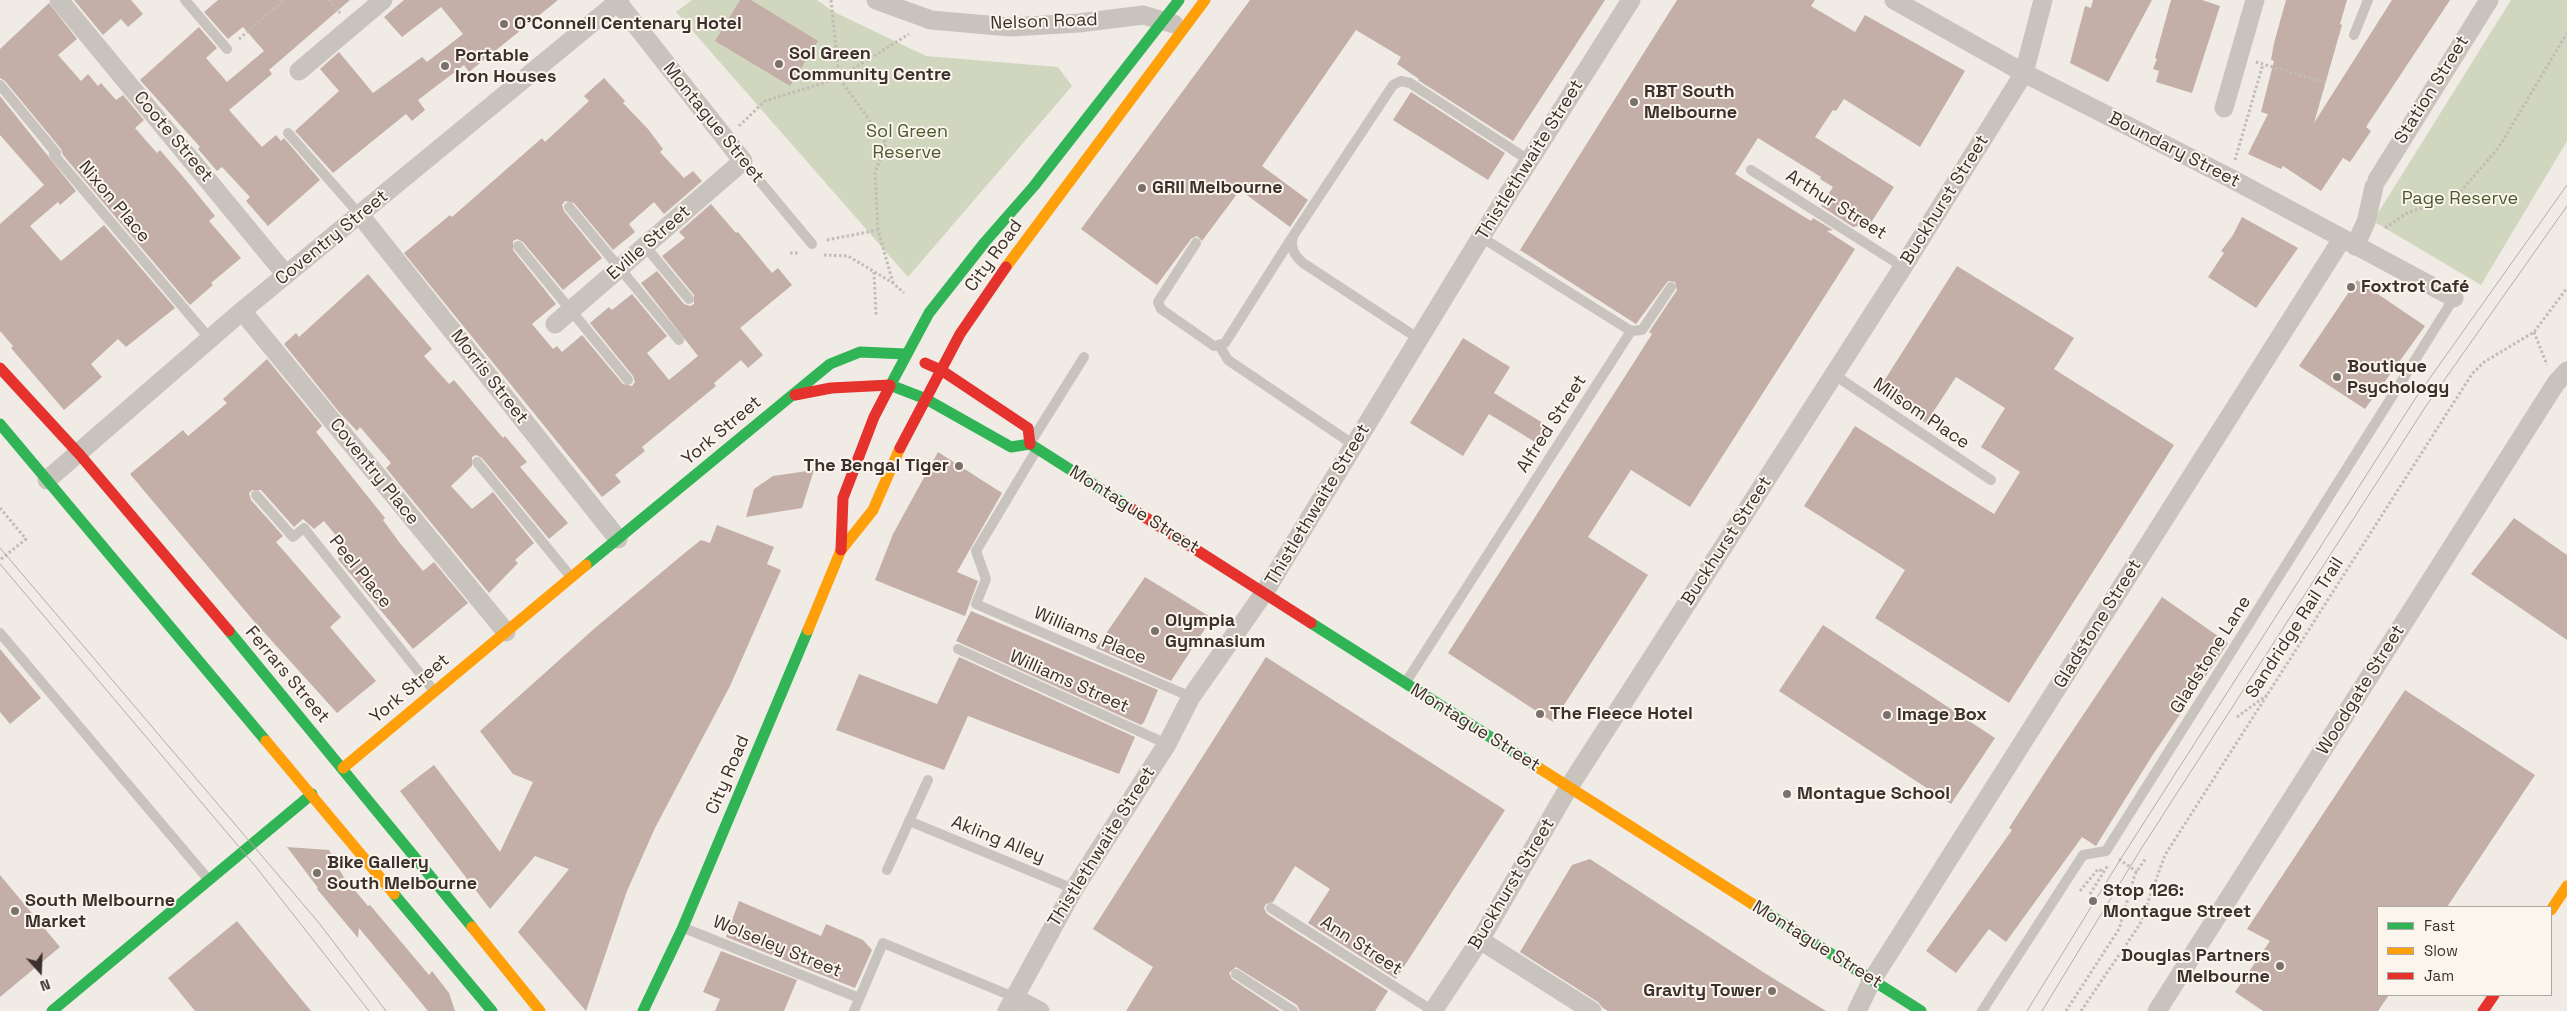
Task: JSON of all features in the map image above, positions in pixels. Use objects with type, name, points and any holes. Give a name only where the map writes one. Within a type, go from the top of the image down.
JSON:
[{"type":"main road","name":"City Road","points":[[841,550],[843,498],[874,417],[929,313],[959,274],[1034,186],[1179,0]]},
{"type":"main road","name":"City Road","points":[[643,1011],[683,927],[841,550],[873,510],[908,430],[940,370],[960,334],[1017,250],[1204,0]]},
{"type":"main road","name":"York Street","points":[[330,778],[825,367],[839,357],[854,351],[906,354]]},
{"type":"main road","points":[[890,385],[926,399],[1011,447],[1033,446],[1028,428],[940,370],[906,354]]},
{"type":"main road","name":"Ferrars Street","points":[[0,368],[78,453],[342,768],[540,1011]]},
{"type":"main road","name":"York Street","points":[[792,396],[839,386],[890,385]]},
{"type":"main road","points":[[0,424],[315,791],[492,1011]]},
{"type":"main road","name":"Montague Street","points":[[1033,446],[1921,1011]]},
{"type":"main road","points":[[52,1011],[315,791]]},
{"type":"main road","points":[[2552,908],[2567,886]]},
{"type":"main road","points":[[2483,1011],[2493,996]]},
{"type":"street","name":"Coote Street","points":[[59,0],[286,275]]},
{"type":"street","points":[[299,71],[383,0]]},
{"type":"street","name":"Nelson Road","points":[[876,0],[930,20],[1010,27],[1079,23],[1143,15],[1164,20],[1183,29]]},
{"type":"street","name":"Thistlethwaite Street","points":[[1010,1004],[1074,889],[1167,744],[1191,697],[1264,593],[1481,238],[1631,0]]},
{"type":"street","name":"Boundary Street","points":[[1894,0],[2024,73],[2230,178],[2454,298]]},
{"type":"street","name":"Buckhurst Street","points":[[1433,1011],[1480,940],[1569,788],[1903,267],[2024,73],[2043,0]]},
{"type":"street","points":[[2224,108],[2255,0]]},
{"type":"street","name":"Station Street","points":[[2355,246],[2366,222],[2375,184],[2489,0]]},
{"type":"street","name":"Coventry Street","points":[[47,480],[242,311],[618,1]]},
{"type":"street","name":"Montague Street","points":[[618,1],[724,140],[743,161]]},
{"type":"street","name":"Eville Street","points":[[555,324],[743,161]]},
{"type":"street","name":"Morris Street","points":[[360,215],[618,539]]},
{"type":"street","name":"Gladstone Street","points":[[1857,1011],[1872,980],[2355,246]]},
{"type":"street","name":"Coventry Place","points":[[242,311],[506,632]]},
{"type":"street","name":"Woodgate Street","points":[[2157,1011],[2562,377]]},
{"type":"street","points":[[1480,940],[1592,1011]]},
{"type":"street","points":[[1010,1004],[1040,1011]]},
{"type":"lane","points":[[185,0],[227,49]]},
{"type":"lane","points":[[2354,36],[2368,0]]},
{"type":"lane","points":[[1196,243],[1158,302],[1161,310],[1214,346],[1225,343],[1393,85],[1401,81],[1410,83],[1530,161]]},
{"type":"lane","name":"Nixon Place","points":[[0,85],[56,153],[54,155],[210,339]]},
{"type":"lane","points":[[288,133],[360,215]]},
{"type":"lane","name":"Montague Street","points":[[743,161],[811,249]]},
{"type":"lane","name":"Arthur Street","points":[[1751,170],[1903,267]]},
{"type":"lane","points":[[569,207],[679,340]]},
{"type":"lane","points":[[1293,236],[1291,246],[1295,256],[1303,263],[1419,339]]},
{"type":"lane","points":[[1481,238],[1631,331],[1642,330],[1671,287]]},
{"type":"lane","points":[[518,246],[628,380]]},
{"type":"lane","points":[[645,246],[689,299]]},
{"type":"lane","name":"Gladstone Lane","points":[[1982,1011],[2083,855],[2106,851],[2454,298]]},
{"type":"lane","name":"Alfred Street","points":[[1405,683],[1631,331]]},
{"type":"lane","points":[[1218,345],[1228,360],[1354,445]]},
{"type":"lane","points":[[1033,446],[1084,357]]},
{"type":"lane","name":"Milsom Place","points":[[1833,374],[1991,480]]},
{"type":"lane","name":"Williams Place","points":[[1033,446],[976,551],[986,579],[976,604],[1191,697]]},
{"type":"lane","points":[[477,462],[572,578]]},
{"type":"lane","name":"Peel Place","points":[[256,495],[293,537],[304,528],[434,691]]},
{"type":"lane","points":[[0,632],[209,880]]},
{"type":"lane","name":"Williams Street","points":[[958,649],[1167,744]]},
{"type":"lane","points":[[887,870],[928,780]]},
{"type":"lane","name":"Akling Alley","points":[[909,821],[1074,889]]},
{"type":"lane","name":"Ann Street","points":[[1271,908],[1433,1011]]},
{"type":"lane","name":"Wolseley Street","points":[[683,927],[859,998]]},
{"type":"lane","points":[[854,1011],[883,943],[1010,1004]]},
{"type":"lane","points":[[1236,974],[1292,1011]]},
{"type":"path","points":[[227,49],[284,0]]},
{"type":"path","points":[[831,0],[840,78],[886,143],[875,174],[878,230],[893,283]]},
{"type":"path","points":[[724,140],[765,101],[840,78],[930,20]]},
{"type":"path","points":[[2355,246],[2376,238],[2408,213],[2456,197],[2499,148],[2567,33]]},
{"type":"path","points":[[2239,58],[2327,83]]},
{"type":"path","points":[[2230,178],[2263,64]]},
{"type":"path","points":[[790,253],[878,230]]},
{"type":"path","points":[[819,255],[848,256],[893,283],[904,293]]},
{"type":"path","points":[[874,272],[876,316]]},
{"type":"path","name":"Sandridge Rail Trail","points":[[2081,1011],[2140,924],[2165,855],[2472,374],[2484,362],[2534,332],[2567,288]]},
{"type":"path","points":[[2534,332],[2562,377]]},
{"type":"path","points":[[0,508],[26,539],[0,560]]},
{"type":"path","points":[[2237,717],[2269,694]]},
{"type":"path","points":[[2114,856],[2137,872]]},
{"type":"path","points":[[2066,1011],[2119,929],[2137,872],[2146,858]]},
{"type":"path","points":[[2090,894],[2109,864]]},
{"type":"green space","name":"Sol Green Reserve","points":[[692,0],[817,0],[834,12],[926,56],[1058,67],[1072,86],[908,277],[676,12]]},
{"type":"green space","name":"Page Reserve","points":[[2511,0],[2567,0],[2567,141],[2481,285],[2373,221]]},
{"type":"building","points":[[74,0],[131,0],[143,14],[128,27],[121,19],[103,35]]},
{"type":"building","points":[[218,0],[350,0],[269,70],[272,74],[229,110],[262,147],[276,135],[281,141],[284,138],[320,180],[268,226],[246,201],[250,197],[222,167],[217,171],[198,149],[200,147],[140,80],[199,27],[217,48],[206,58],[227,82],[264,51],[243,27],[228,39],[204,12]]},
{"type":"building","points":[[404,0],[558,0],[469,72],[464,65],[418,100],[425,110],[412,121],[406,114],[333,173],[295,131],[339,91],[320,69],[339,52],[373,93],[422,57],[427,62],[463,34],[441,7],[402,37],[384,17]]},
{"type":"building","name":"Sol Green Community Centre","points":[[740,0],[751,0],[818,41],[790,86],[715,41]]},
{"type":"building","points":[[1250,0],[1605,0],[1513,141],[1418,80],[1397,64],[1401,57],[1356,30],[1262,166],[1308,200],[1290,227],[1240,190],[1202,241],[1197,236],[1191,239],[1157,285],[1081,229]]},
{"type":"building","points":[[1677,0],[1815,0],[1811,6],[1855,32],[1865,15],[1965,71],[1920,147],[1844,99],[1836,111],[1833,110],[1815,137],[1894,187],[1870,224],[1853,227],[1821,206],[1833,187],[1820,179],[1821,177],[1758,138],[1735,174],[1811,221],[1813,218],[1833,230],[1827,231],[1855,249],[1690,507],[1631,470],[1588,537],[1648,575],[1553,722],[1448,653],[1652,334],[1649,332],[1677,290],[1675,282],[1668,281],[1636,324],[1520,250]]},
{"type":"building","points":[[2093,0],[2152,0],[2108,82],[2070,63],[2085,6],[2091,8]]},
{"type":"building","points":[[2171,0],[2202,0],[2220,6],[2192,93],[2156,82],[2159,71],[2153,69]]},
{"type":"building","points":[[2286,0],[2347,0],[2340,24],[2342,25],[2314,123],[2392,0],[2450,0],[2366,127],[2371,131],[2350,162],[2343,158],[2321,191],[2283,166],[2281,169],[2248,154],[2268,114],[2261,112],[2274,61],[2271,60],[2274,43]]},
{"type":"building","points":[[49,3],[77,39],[58,55],[81,81],[88,74],[98,86],[101,83],[116,100],[123,95],[144,120],[135,128],[157,153],[160,150],[185,179],[215,216],[209,221],[241,258],[211,283],[213,285],[190,305],[63,155],[61,149],[5,81],[0,78],[0,49]]},
{"type":"building","points":[[604,78],[625,101],[623,103],[648,129],[663,149],[660,152],[684,178],[693,171],[702,181],[664,214],[654,202],[629,224],[635,232],[613,250],[574,203],[565,201],[562,205],[564,211],[602,258],[563,290],[523,242],[517,239],[513,241],[513,250],[556,304],[532,324],[553,349],[557,346],[562,352],[582,335],[623,384],[632,386],[635,382],[633,376],[590,323],[609,307],[612,310],[632,294],[667,336],[647,353],[669,380],[698,356],[641,283],[657,271],[684,304],[690,306],[694,304],[694,295],[662,256],[685,238],[679,232],[711,204],[736,233],[738,232],[772,273],[778,268],[792,285],[740,328],[763,355],[748,368],[741,360],[714,383],[716,386],[642,447],[645,451],[615,475],[621,482],[602,497],[404,253],[450,215],[452,217],[542,138],[545,142],[589,101],[584,96]]},
{"type":"building","points":[[1411,92],[1505,153],[1488,180],[1393,120]]},
{"type":"building","points":[[0,96],[76,191],[60,205],[58,202],[30,226],[61,261],[104,225],[175,308],[126,347],[118,339],[91,364],[102,377],[64,410],[11,348],[13,346],[0,331],[0,224],[44,185],[0,135]]},
{"type":"building","points":[[2242,217],[2298,248],[2256,308],[2208,277],[2224,253],[2221,251],[2233,235]]},
{"type":"building","points":[[1957,266],[2074,338],[2054,369],[2174,445],[2009,703],[1875,618],[1905,570],[1804,506],[1855,426],[1994,514],[2020,472],[1981,447],[2005,408],[1956,377],[1926,423],[1877,392]]},
{"type":"building","points":[[368,274],[432,349],[424,356],[449,384],[454,380],[503,438],[505,436],[527,462],[520,467],[568,523],[549,539],[482,458],[476,455],[472,457],[472,466],[451,486],[472,509],[493,492],[534,543],[515,560],[518,563],[489,593],[386,468],[391,463],[360,427],[357,431],[339,412],[284,344],[296,333],[299,337]]},
{"type":"building","points":[[2357,280],[2425,326],[2365,409],[2299,366]]},
{"type":"building","points":[[1463,338],[1510,367],[1494,393],[1551,428],[1540,445],[1489,414],[1463,456],[1410,423]]},
{"type":"building","points":[[267,359],[322,426],[316,432],[385,518],[383,520],[399,542],[423,571],[434,562],[468,603],[413,649],[338,559],[348,550],[324,521],[314,529],[303,519],[294,527],[261,490],[252,490],[249,493],[251,500],[283,536],[276,542],[341,617],[330,627],[376,681],[337,713],[252,619],[130,474],[183,430],[188,436],[227,403],[223,399]]},
{"type":"building","points":[[938,452],[1002,493],[957,572],[978,581],[965,616],[875,580],[893,534]]},
{"type":"building","points":[[814,470],[802,508],[746,517],[754,489],[773,476]]},
{"type":"building","points":[[2514,518],[2567,555],[2567,640],[2471,574]]},
{"type":"building","points":[[717,525],[774,547],[767,564],[781,570],[730,686],[655,828],[627,891],[586,1011],[518,932],[569,869],[535,856],[490,909],[400,791],[434,765],[500,852],[533,782],[513,774],[480,731],[595,628],[681,556],[701,540],[710,543]]},
{"type":"building","name":"Olympia Gymnasium","points":[[1145,577],[1212,618],[1171,681],[1096,648]]},
{"type":"building","points":[[2162,597],[2228,643],[2152,756],[2096,846],[2082,837],[2006,942],[1989,929],[1956,973],[1926,951],[2012,830],[2009,828]]},
{"type":"building","points":[[971,611],[1158,690],[1144,722],[1141,725],[956,641]]},
{"type":"building","name":"Image Box","points":[[1823,625],[1995,738],[1951,804],[1779,691]]},
{"type":"building","points":[[0,649],[41,698],[10,724],[0,712]]},
{"type":"building","points":[[959,657],[1135,737],[1119,774],[968,716],[944,770],[836,730],[859,674],[937,704]]},
{"type":"building","points":[[1266,657],[1505,810],[1396,979],[1308,923],[1330,889],[1295,866],[1273,902],[1266,904],[1264,908],[1267,914],[1388,991],[1375,1011],[1300,1011],[1297,1005],[1236,967],[1229,973],[1232,979],[1280,1011],[1126,1011],[1153,967],[1093,929]]},
{"type":"building","points":[[2405,690],[2535,775],[2448,906],[2377,906],[2377,996],[2388,996],[2378,1011],[2263,1011],[2235,992],[2270,941],[2247,929]]},
{"type":"building","points":[[287,847],[329,850],[343,876],[368,906],[370,905],[429,975],[432,971],[449,993],[455,1011],[428,1011],[359,928],[358,938],[317,889]]},
{"type":"building","points":[[1590,859],[1826,1011],[1608,1011],[1603,1008],[1598,1002],[1520,952],[1572,865]]},
{"type":"building","name":"South Melbourne Market","points":[[0,875],[60,947],[0,997]]},
{"type":"building","points":[[739,901],[821,936],[826,924],[863,940],[872,950],[855,988],[726,937]]},
{"type":"building","points":[[237,921],[311,1011],[195,1011],[168,978]]},
{"type":"building","points":[[721,951],[797,980],[784,1011],[715,1011],[720,999],[703,992]]},
{"type":"tram line","points":[[2027,1011],[2120,860],[2415,399],[2567,185]]},
{"type":"tram line","points":[[2042,1011],[2141,849],[2426,406],[2567,206]]},
{"type":"tram line","points":[[0,548],[319,923],[386,1011]]},
{"type":"tram line","points":[[0,564],[256,867],[369,1011]]},
{"type":"traffic: fast","points":[[890,386],[929,313],[985,242],[1034,186],[1179,0]]},
{"type":"traffic: fast","points":[[586,565],[830,364],[860,352],[906,354]]},
{"type":"traffic: fast","points":[[890,385],[926,399],[1011,447],[1030,444],[1129,507]]},
{"type":"traffic: fast","points":[[0,424],[266,741]]},
{"type":"traffic: fast","points":[[1311,623],[1539,768]]},
{"type":"traffic: fast","points":[[643,1011],[683,927],[808,630]]},
{"type":"traffic: fast","points":[[229,631],[472,927]]},
{"type":"traffic: fast","points":[[52,1011],[312,794]]},
{"type":"traffic: fast","points":[[394,894],[492,1011]]},
{"type":"traffic: fast","points":[[1754,905],[1921,1011]]},
{"type":"traffic: slow","points":[[1006,267],[1205,0]]},
{"type":"traffic: slow","points":[[808,630],[841,550],[873,510],[900,448]]},
{"type":"traffic: slow","points":[[343,768],[586,565]]},
{"type":"traffic: slow","points":[[266,741],[394,894]]},
{"type":"traffic: slow","points":[[1539,768],[1754,905]]},
{"type":"traffic: slow","points":[[2552,908],[2567,886]]},
{"type":"traffic: slow","points":[[472,927],[540,1011]]},
{"type":"traffic: jam","points":[[900,448],[960,334],[1006,267]]},
{"type":"traffic: jam","points":[[925,363],[941,370],[1028,428],[1030,444]]},
{"type":"traffic: jam","points":[[0,368],[80,455],[229,631]]},
{"type":"traffic: jam","points":[[795,395],[831,388],[890,385]]},
{"type":"traffic: jam","points":[[841,550],[843,498],[874,417],[890,386]]},
{"type":"traffic: jam","points":[[1129,507],[1311,623]]},
{"type":"traffic: jam","points":[[2483,1011],[2493,996]]},
{"type":"place","name":"O'Connell Centenary Hotel","points":[[504,24]]},
{"type":"place","name":"Sol Green Community Centre","points":[[779,64]]},
{"type":"place","name":"Portable Iron Houses","points":[[445,66]]},
{"type":"place","name":"RBT South Melbourne","points":[[1634,102]]},
{"type":"place","name":"GRII Melbourne","points":[[1142,188]]},
{"type":"place","name":"Foxtrot Café","points":[[2351,287]]},
{"type":"place","name":"Boutique Psychology","points":[[2337,377]]},
{"type":"place","name":"The Bengal Tiger","points":[[959,466]]},
{"type":"place","name":"Olympia Gymnasium","points":[[1155,631]]},
{"type":"place","name":"The Fleece Hotel","points":[[1540,714]]},
{"type":"place","name":"Image Box","points":[[1887,715]]},
{"type":"place","name":"Montague School","points":[[1787,794]]},
{"type":"place","name":"Bike Gallery South Melbourne","points":[[317,873]]},
{"type":"place","name":"Stop 126: Montague Street","points":[[2093,901]]},
{"type":"place","name":"South Melbourne Market","points":[[15,911]]},
{"type":"place","name":"Douglas Partners Melbourne","points":[[2280,966]]},
{"type":"place","name":"Gravity Tower","points":[[1772,991]]}]
